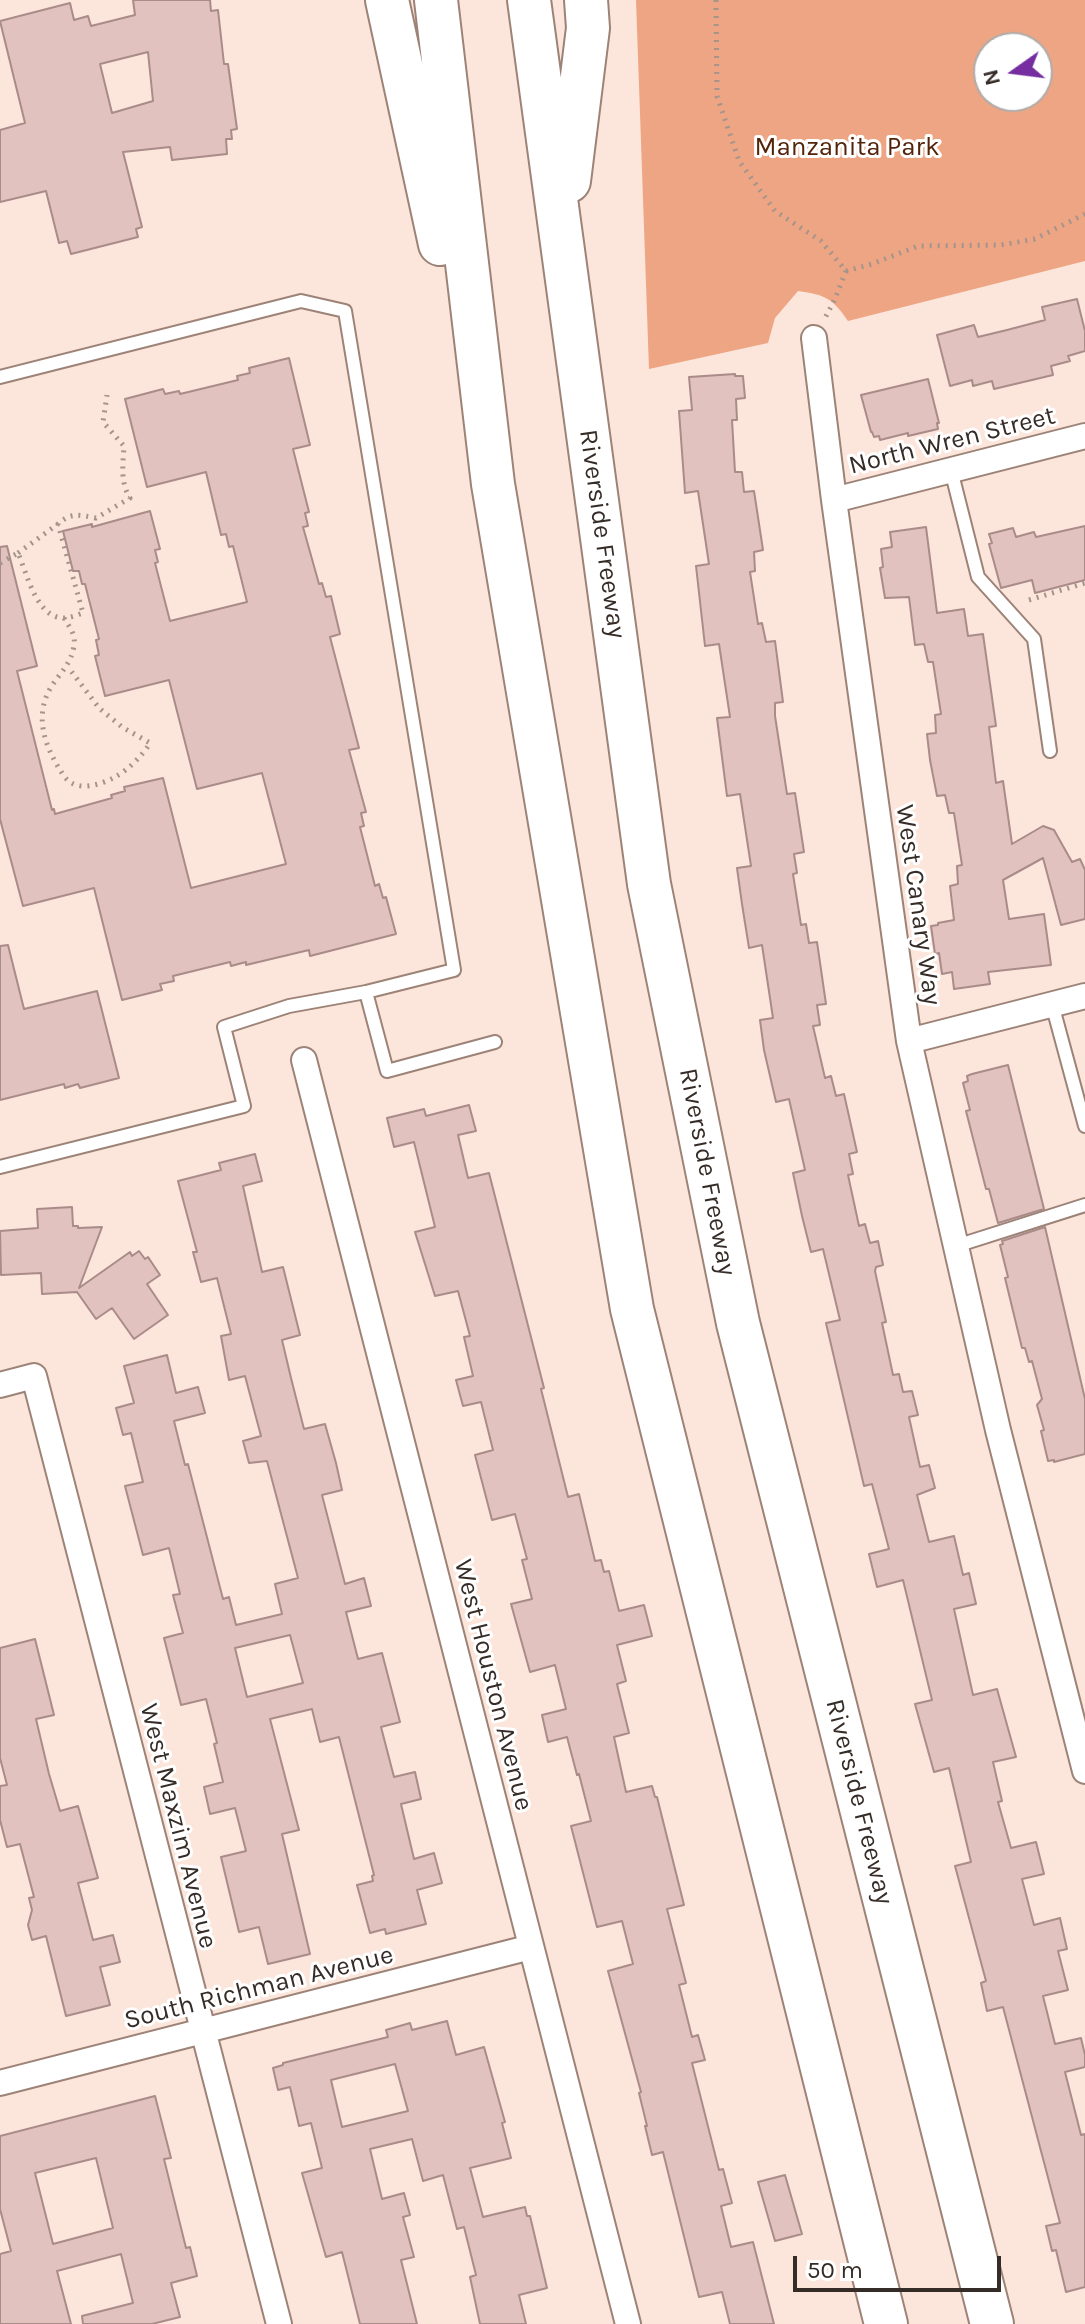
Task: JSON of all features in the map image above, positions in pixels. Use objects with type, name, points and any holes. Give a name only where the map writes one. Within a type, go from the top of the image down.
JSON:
[{"type":"highway","points":[[387,0],[493,484],[632,1309],[886,2324]]},
{"type":"highway","points":[[436,0],[493,484]]},
{"type":"highway","name":"Riverside Freeway","points":[[529,0],[649,884],[738,1323],[992,2324]]},
{"type":"highway","points":[[562,238],[588,28],[586,0]]},
{"type":"street","name":"West Canary Way","points":[[814,338],[909,1041],[1009,1473],[1085,1771]]},
{"type":"street","name":"North Wren Street","points":[[834,500],[1085,436]]},
{"type":"street","points":[[909,1041],[1085,996]]},
{"type":"street","name":"West Houston Avenue","points":[[304,1060],[628,2324]]},
{"type":"street","name":"West Maxzim Avenue","points":[[0,1385],[34,1376],[279,2324]]},
{"type":"street","name":"South Richman Avenue","points":[[0,2083],[531,1947]]},
{"type":"lane","points":[[0,377],[301,301],[345,311],[454,970],[366,992],[289,1006],[224,1027],[244,1106],[0,1167]]},
{"type":"lane","points":[[951,470],[978,577],[1034,639],[1050,751]]},
{"type":"lane","points":[[366,992],[387,1071],[495,1042]]},
{"type":"lane","points":[[1052,1004],[1085,1126]]},
{"type":"lane","points":[[956,1246],[1085,1205]]},
{"type":"path","points":[[716,0],[717,96],[739,161],[775,211],[821,241],[846,271]]},
{"type":"path","points":[[846,271],[918,246],[1001,245],[1035,239],[1085,214]]},
{"type":"path","points":[[814,338],[846,271]]},
{"type":"path","points":[[0,563],[66,517],[76,513],[96,518],[130,498],[124,489],[122,477],[124,446],[103,422],[107,395]]},
{"type":"path","points":[[18,553],[39,604],[45,611],[64,618],[83,613],[58,524]]},
{"type":"path","points":[[1029,600],[1085,583]]},
{"type":"path","points":[[64,618],[75,636],[73,651],[68,667],[53,684],[44,703],[41,716],[43,732],[47,747],[67,781],[82,786],[99,785],[118,776],[146,751],[150,743],[122,727],[99,708],[68,667]]},
{"type":"green space","name":"Manzanita Park","points":[[636,0],[1085,0],[1085,261],[848,321],[828,299],[798,291],[775,318],[768,343],[649,369]]},
{"type":"building","points":[[133,0],[210,0],[211,11],[218,10],[224,64],[228,64],[237,129],[231,130],[232,139],[226,139],[227,154],[172,160],[170,147],[123,152],[142,227],[136,229],[138,237],[71,254],[67,241],[59,243],[46,191],[0,202],[0,130],[25,123],[0,21],[70,3],[74,20],[88,16],[91,26],[135,15]],"holes":[[[148,52],[153,101],[112,113],[100,64]]]},
{"type":"building","points":[[1077,299],[1085,331],[1085,351],[1068,356],[1070,361],[1051,366],[1053,375],[994,389],[992,381],[973,386],[972,380],[950,386],[937,335],[974,325],[978,337],[1007,330],[1045,320],[1042,307]]},
{"type":"building","points":[[289,358],[310,445],[293,449],[309,512],[305,513],[308,526],[303,527],[319,584],[322,583],[326,597],[331,596],[340,634],[330,637],[359,748],[349,750],[366,812],[361,813],[364,826],[360,827],[375,886],[379,884],[383,898],[386,897],[396,934],[310,956],[309,950],[246,965],[246,962],[231,966],[230,962],[173,976],[174,981],[160,984],[162,990],[122,1000],[94,888],[23,906],[0,819],[0,547],[7,546],[37,666],[17,671],[55,814],[112,798],[111,795],[125,791],[124,787],[163,778],[191,888],[286,864],[262,773],[197,789],[169,680],[105,696],[95,656],[99,655],[96,640],[99,639],[85,584],[82,584],[79,571],[73,571],[63,531],[92,524],[92,527],[150,511],[160,549],[155,550],[158,562],[155,563],[170,621],[247,602],[233,546],[229,547],[226,534],[221,535],[206,472],[147,487],[125,399],[163,389],[165,394],[179,391],[180,394],[238,380],[237,376],[250,373],[249,368]]},
{"type":"building","points":[[743,376],[745,398],[736,399],[737,420],[732,420],[735,472],[742,472],[744,492],[754,491],[763,550],[754,552],[755,571],[750,572],[758,624],[762,623],[766,642],[775,641],[783,702],[775,703],[775,716],[787,794],[795,793],[804,852],[794,854],[797,873],[793,874],[801,925],[806,924],[809,943],[817,942],[826,1004],[817,1005],[820,1025],[813,1026],[825,1078],[831,1076],[836,1096],[844,1094],[857,1152],[849,1154],[853,1174],[848,1175],[859,1226],[865,1224],[870,1243],[878,1241],[883,1265],[876,1267],[875,1271],[893,1375],[899,1374],[903,1392],[912,1391],[918,1415],[909,1417],[920,1467],[929,1465],[935,1488],[917,1495],[929,1542],[954,1536],[963,1575],[969,1573],[976,1604],[954,1609],[973,1695],[997,1689],[1016,1757],[993,1762],[1002,1801],[998,1802],[1011,1848],[1036,1842],[1044,1874],[1022,1879],[1034,1925],[1060,1918],[1067,1949],[1058,1951],[1068,1990],[1043,1996],[1055,2044],[1081,2038],[1085,2055],[1085,2067],[1065,2072],[1081,2135],[1085,2134],[1085,2287],[1066,2292],[1056,2250],[1052,2251],[1046,2226],[1060,2223],[1003,2007],[987,2011],[981,1983],[986,1981],[955,1866],[971,1862],[949,1768],[934,1772],[915,1704],[932,1700],[903,1580],[877,1587],[869,1554],[889,1549],[872,1484],[864,1486],[826,1323],[840,1320],[823,1249],[811,1252],[802,1216],[793,1173],[805,1170],[789,1099],[776,1102],[764,1050],[760,1020],[773,1018],[762,945],[749,948],[742,904],[737,868],[751,866],[740,794],[727,796],[717,718],[730,717],[719,644],[705,646],[696,566],[709,564],[698,491],[685,493],[679,411],[692,410],[689,377]]},
{"type":"building","points":[[928,379],[938,429],[880,440],[879,436],[874,437],[861,395]]},
{"type":"building","points":[[1085,526],[1085,580],[1035,593],[1032,580],[1001,588],[989,534],[1013,528],[1016,537],[1034,532],[1036,537]]},
{"type":"building","points":[[926,527],[937,613],[964,609],[968,636],[983,634],[996,726],[989,727],[996,783],[1003,781],[1012,844],[1043,826],[1054,830],[1072,862],[1080,859],[1085,870],[1085,919],[1061,925],[1043,858],[1003,880],[1009,919],[1044,914],[1051,965],[988,972],[990,984],[954,989],[952,972],[942,974],[931,926],[954,920],[950,886],[958,884],[957,866],[962,865],[954,813],[949,813],[945,795],[937,796],[930,760],[927,734],[936,733],[935,715],[941,714],[933,662],[928,662],[924,644],[915,645],[909,597],[885,598],[880,568],[883,567],[881,549],[892,547],[890,532]]},
{"type":"building","points":[[8,945],[24,1009],[97,991],[119,1078],[80,1088],[78,1084],[65,1088],[64,1084],[0,1100],[0,946]]},
{"type":"building","points":[[1008,1065],[1044,1209],[998,1223],[966,1111],[970,1110],[963,1083],[972,1074]]},
{"type":"building","points":[[469,1105],[476,1131],[458,1135],[468,1178],[489,1173],[544,1388],[541,1389],[568,1497],[579,1494],[595,1561],[601,1560],[604,1572],[609,1571],[619,1611],[644,1605],[652,1636],[617,1645],[626,1681],[617,1684],[629,1733],[614,1737],[626,1792],[652,1786],[657,1797],[684,1905],[667,1909],[686,1983],[679,1985],[692,2037],[698,2035],[705,2060],[692,2063],[719,2170],[723,2169],[732,2203],[721,2206],[731,2247],[753,2242],[774,2324],[730,2324],[722,2292],[699,2297],[663,2152],[652,2155],[641,2092],[608,1971],[633,1964],[622,1921],[597,1927],[571,1826],[591,1821],[579,1774],[567,1737],[548,1742],[542,1715],[566,1709],[555,1665],[530,1672],[511,1604],[532,1599],[522,1560],[527,1559],[515,1514],[492,1520],[475,1455],[493,1450],[481,1402],[463,1406],[456,1380],[473,1376],[464,1337],[470,1336],[458,1291],[435,1296],[415,1232],[435,1227],[414,1142],[394,1147],[387,1118],[424,1109],[426,1116]]},
{"type":"building","points":[[255,1154],[262,1181],[243,1186],[262,1272],[283,1267],[300,1335],[282,1340],[304,1429],[325,1424],[342,1490],[322,1495],[345,1584],[364,1578],[371,1606],[346,1612],[358,1659],[382,1653],[400,1722],[381,1727],[394,1777],[415,1772],[421,1799],[401,1804],[414,1859],[434,1853],[442,1883],[417,1890],[426,1924],[386,1934],[385,1929],[370,1933],[357,1885],[373,1881],[374,1875],[339,1737],[320,1742],[312,1709],[270,1719],[299,1830],[282,1834],[310,1954],[268,1964],[259,1927],[239,1932],[221,1857],[246,1851],[235,1808],[210,1814],[204,1787],[223,1782],[214,1744],[217,1743],[206,1699],[181,1705],[164,1638],[183,1633],[173,1595],[180,1594],[169,1548],[143,1555],[125,1486],[143,1482],[131,1433],[123,1435],[116,1408],[134,1403],[124,1366],[167,1355],[176,1393],[198,1387],[205,1413],[174,1421],[223,1599],[229,1597],[236,1625],[282,1614],[275,1584],[298,1578],[267,1461],[249,1463],[243,1441],[261,1436],[245,1376],[229,1380],[221,1336],[231,1334],[217,1278],[201,1282],[193,1252],[197,1252],[178,1181],[221,1170],[219,1163]],"holes":[[[290,1635],[303,1683],[247,1697],[235,1648]]]},
{"type":"building","points":[[72,1207],[73,1226],[102,1227],[79,1288],[130,1252],[132,1256],[139,1251],[145,1259],[148,1257],[160,1275],[147,1284],[168,1315],[134,1339],[112,1308],[96,1319],[77,1292],[42,1294],[41,1273],[1,1275],[0,1231],[38,1228],[37,1209]]},
{"type":"building","points":[[1045,1227],[1085,1399],[1085,1454],[1054,1462],[1048,1461],[1037,1405],[1042,1399],[1032,1361],[1029,1362],[1025,1348],[1022,1348],[1000,1245],[1002,1241]]},
{"type":"building","points":[[35,1639],[54,1715],[36,1719],[49,1774],[60,1811],[78,1806],[98,1878],[78,1883],[93,1940],[113,1935],[120,1962],[100,1967],[110,2005],[66,2016],[46,1936],[32,1940],[28,1925],[32,1910],[29,1898],[34,1897],[20,1844],[7,1847],[0,1820],[0,1786],[7,1785],[0,1758],[0,1648]]},
{"type":"building","points":[[447,2021],[456,2055],[484,2047],[505,2122],[502,2123],[511,2158],[470,2168],[483,2217],[525,2207],[527,2216],[530,2216],[547,2288],[519,2295],[526,2324],[480,2324],[470,2277],[476,2275],[464,2227],[457,2229],[443,2175],[423,2181],[412,2139],[370,2149],[382,2199],[404,2193],[410,2215],[403,2217],[414,2257],[401,2260],[417,2324],[360,2324],[342,2252],[326,2257],[302,2173],[322,2168],[311,2123],[299,2126],[290,2087],[278,2090],[273,2068],[388,2037],[386,2030],[410,2023],[412,2030]],"holes":[[[395,2064],[408,2111],[342,2127],[331,2080]]]},
{"type":"building","points":[[155,2096],[171,2158],[164,2159],[186,2248],[190,2247],[197,2276],[171,2283],[180,2317],[152,2324],[83,2324],[82,2316],[133,2303],[121,2254],[57,2271],[71,2324],[0,2324],[0,2254],[11,2251],[0,2209],[0,2136]],"holes":[[[96,2158],[113,2228],[53,2244],[35,2173]]]},
{"type":"building","points":[[785,2175],[802,2234],[775,2241],[758,2182]]}]
